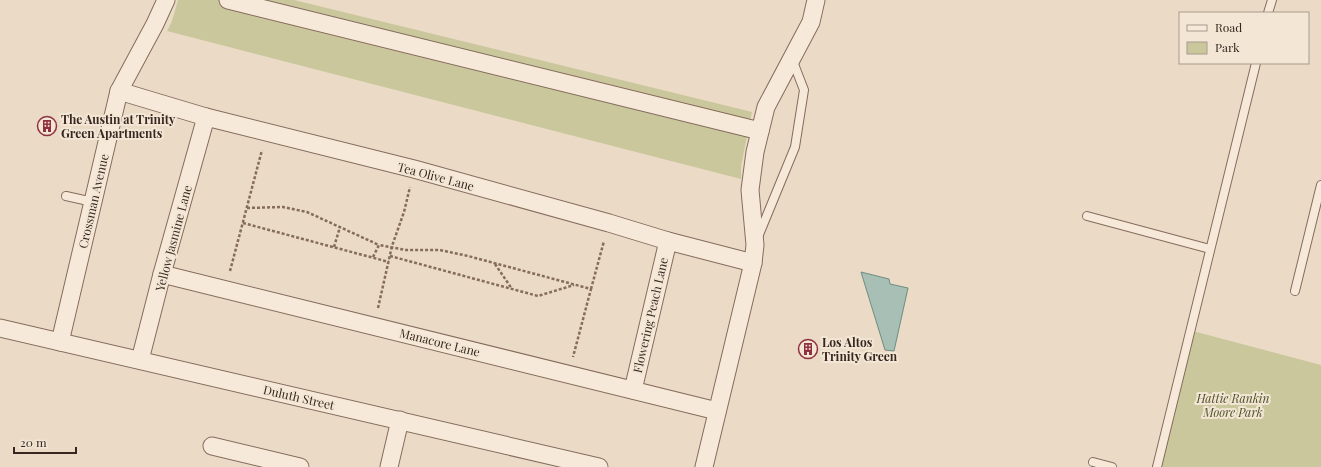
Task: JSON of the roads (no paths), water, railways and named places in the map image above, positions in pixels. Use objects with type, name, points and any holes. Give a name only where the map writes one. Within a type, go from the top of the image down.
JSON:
[{"type":"street","name":"Crossman Avenue","points":[[60,342],[118,91],[155,24],[166,0]]},
{"type":"street","points":[[228,0],[760,131]]},
{"type":"street","points":[[704,467],[753,263],[755,245],[750,190],[755,152],[760,131],[766,107],[811,22],[816,0]]},
{"type":"street","name":"Tea Olive Lane","points":[[118,91],[206,117],[414,169],[753,263]]},
{"type":"street","name":"Yellow Jasmine Lane","points":[[140,360],[162,274],[206,117]]},
{"type":"street","name":"Flowering Peach Lane","points":[[633,390],[668,240]]},
{"type":"street","name":"Manacore Lane","points":[[162,274],[717,411]]},
{"type":"street","name":"Duluth Street","points":[[0,328],[599,467]]},
{"type":"street","points":[[389,467],[400,420]]},
{"type":"street","points":[[212,446],[300,467]]},
{"type":"lane","points":[[1268,12],[1272,0]]},
{"type":"lane","points":[[755,245],[795,147],[804,90],[792,58]]},
{"type":"lane","points":[[1157,467],[1256,64]]},
{"type":"lane","points":[[1295,291],[1321,185]]},
{"type":"lane","points":[[66,196],[93,202]]},
{"type":"lane","points":[[1087,216],[1210,249]]},
{"type":"lane","points":[[1093,462],[1112,467]]},
{"type":"place","name":"The Austin at Trinity Green Apartments","points":[[47,126]]},
{"type":"place","name":"Los Altos Trinity Green","points":[[808,349]]},
{"type":"park label","name":"Hattie Rankin Moore Park","points":[[1233,405]]}]
